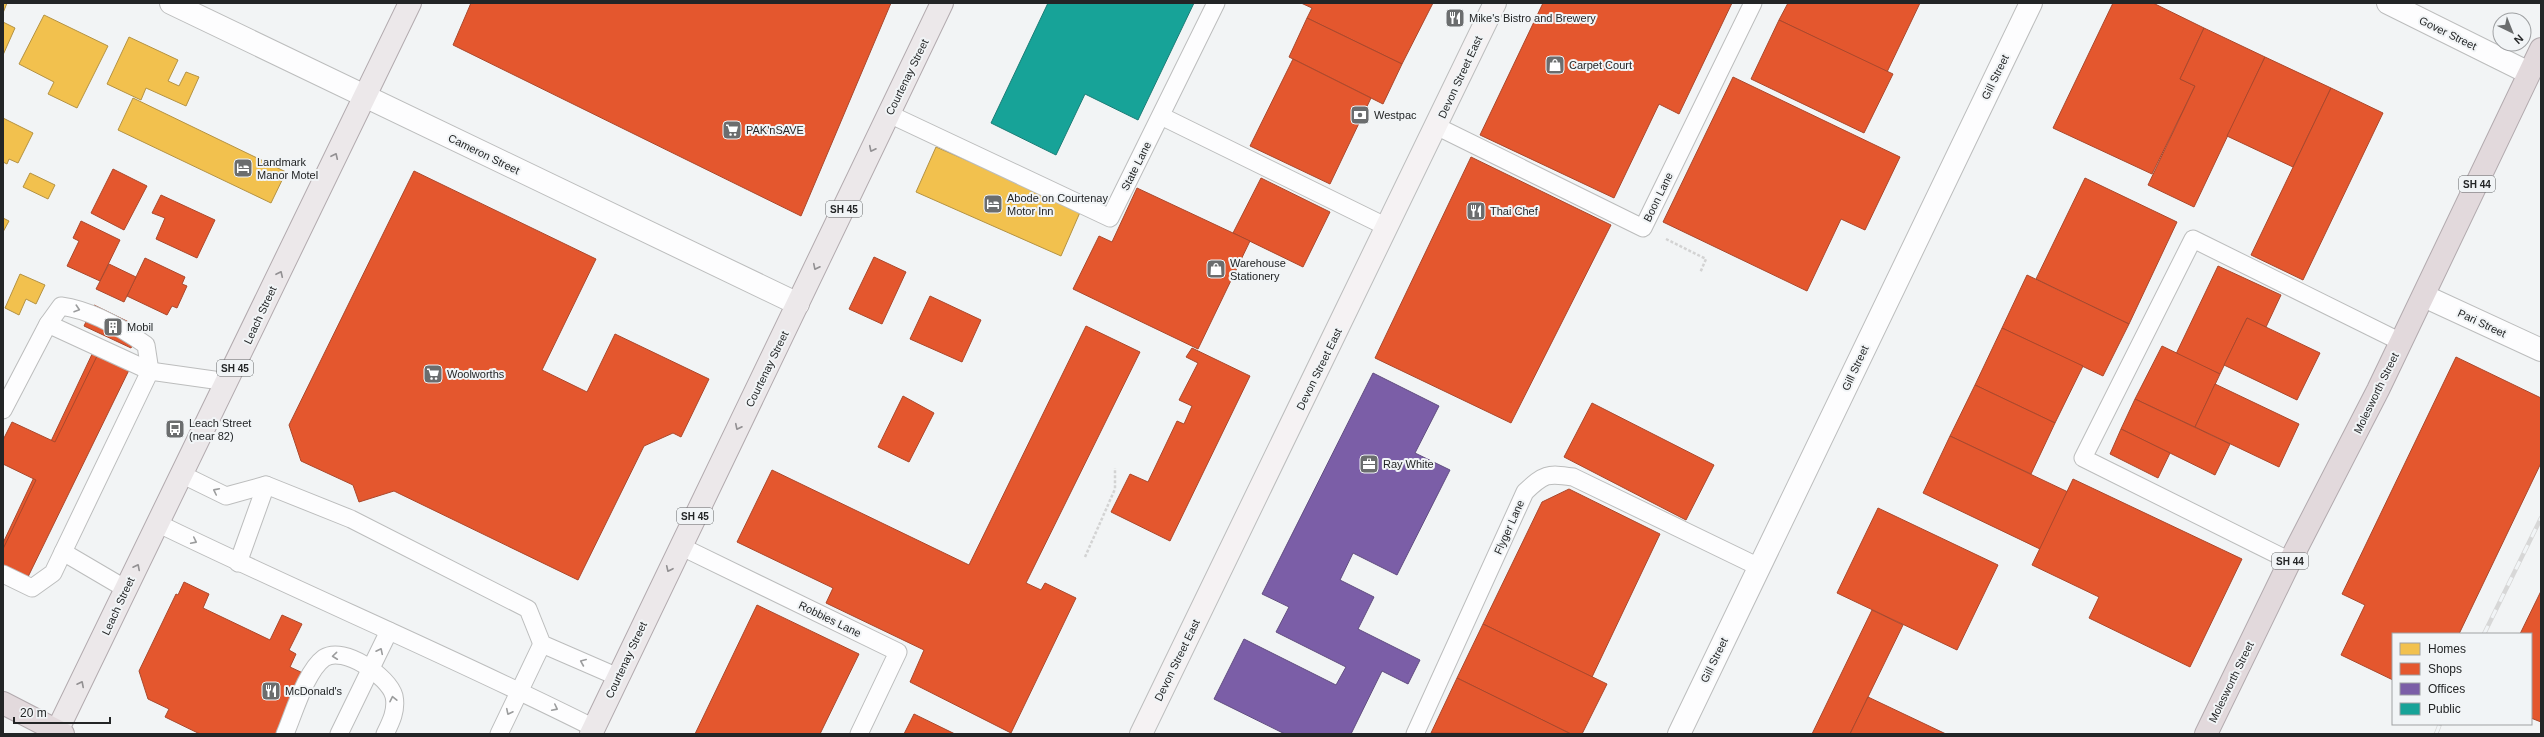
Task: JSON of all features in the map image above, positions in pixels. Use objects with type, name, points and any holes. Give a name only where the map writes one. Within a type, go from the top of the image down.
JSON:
[{"type":"highway","name":"Molesworth Street","points":[[2206,734],[2290,561],[2424,296],[2541,49]]},
{"type":"highway","points":[[3,704],[59,733]]},
{"type":"main road","name":"Leach Street","points":[[59,733],[126,589],[159,524],[181,474],[228,382],[364,96],[410,3]]},
{"type":"main road","name":"Courtenay Street","points":[[593,731],[680,546],[942,3]]},
{"type":"street","name":"Cameron Street","points":[[171,3],[798,304]]},
{"type":"street","name":"Devon Street East","points":[[1141,734],[1495,3]]},
{"type":"street","name":"Gill Street","points":[[1679,734],[2031,3]]},
{"type":"street","name":"Gover Street","points":[[2388,3],[2529,73]]},
{"type":"street","name":"Pari Street","points":[[2424,296],[2541,350]]},
{"type":"lane","name":"State Lane","points":[[889,114],[1110,218],[1216,3]]},
{"type":"lane","name":"Boon Lane","points":[[1436,126],[1643,228],[1752,3]]},
{"type":"lane","points":[[1161,116],[1387,227]]},
{"type":"lane","points":[[2290,561],[2083,458],[2193,239],[2401,342]]},
{"type":"lane","points":[[3,410],[48,324],[61,306],[76,308],[90,314],[146,345],[150,371],[53,573],[32,588],[3,574]]},
{"type":"lane","points":[[48,324],[150,371],[228,382]]},
{"type":"lane","points":[[181,474],[226,496],[266,485],[351,519],[528,609],[542,644],[618,677]]},
{"type":"lane","name":"Flyger Lane","points":[[1415,734],[1525,492],[1541,477],[1551,474],[1573,477],[1759,567]]},
{"type":"lane","points":[[238,563],[266,485]]},
{"type":"lane","points":[[159,524],[238,563],[520,691],[593,731]]},
{"type":"lane","name":"Robbies Lane","points":[[680,546],[898,652],[859,734]]},
{"type":"lane","points":[[63,552],[126,589]]},
{"type":"lane","points":[[339,734],[389,631]]},
{"type":"lane","points":[[499,734],[542,644]]},
{"type":"lane","points":[[284,734],[312,670],[325,658],[341,655],[356,659],[384,681],[394,695],[394,713],[385,734]]},
{"type":"path","points":[[1643,228],[1706,259],[1700,273]]},
{"type":"path","points":[[1085,557],[1115,489],[1115,468]]},
{"type":"building: Homes","points":[[3,3],[7,3],[3,13]]},
{"type":"building: Homes","points":[[44,15],[108,46],[77,108],[48,94],[54,82],[19,64]]},
{"type":"building: Homes","points":[[3,22],[15,28],[3,55]]},
{"type":"building: Homes","points":[[129,37],[178,60],[168,81],[179,86],[186,72],[199,77],[186,106],[146,88],[141,100],[107,84]]},
{"type":"building: Homes","points":[[133,98],[286,172],[271,203],[118,130]]},
{"type":"building: Homes","points":[[3,118],[33,133],[18,163],[9,159],[7,164],[3,162]]},
{"type":"building: Homes","points":[[936,147],[1081,210],[1061,256],[916,192]]},
{"type":"building: Homes","points":[[30,173],[55,185],[48,199],[23,187]]},
{"type":"building: Homes","points":[[3,218],[9,221],[3,232]]},
{"type":"building: Homes","points":[[20,274],[45,285],[36,304],[26,299],[19,315],[5,308]]},
{"type":"building: Shops","name":"PAK'nSAVE","points":[[471,3],[891,3],[801,216],[453,45]]},
{"type":"building: Shops","points":[[1301,3],[1433,3],[1402,64],[1307,18],[1312,8]]},
{"type":"building: Shops","points":[[1543,3],[1732,3],[1679,114],[1659,104],[1614,198],[1480,135]]},
{"type":"building: Shops","points":[[1788,3],[1920,3],[1887,72],[1779,20]]},
{"type":"building: Shops","points":[[2113,3],[2153,3],[2204,28],[2180,79],[2195,86],[2152,174],[2053,128]]},
{"type":"building: Shops","points":[[1307,18],[1402,64],[1383,104],[1289,57]]},
{"type":"building: Shops","points":[[1779,20],[1893,74],[1864,133],[1751,79]]},
{"type":"building: Shops","points":[[2204,28],[2265,57],[2194,207],[2148,185],[2195,86],[2180,79]]},
{"type":"building: Shops","points":[[2265,57],[2331,88],[2293,167],[2227,136]]},
{"type":"building: Shops","points":[[1293,59],[1371,98],[1330,184],[1250,146]]},
{"type":"building: Shops","points":[[1733,77],[1900,157],[1865,230],[1841,219],[1807,291],[1663,222]]},
{"type":"building: Shops","points":[[2331,88],[2383,113],[2303,280],[2251,255]]},
{"type":"building: Shops","points":[[1471,157],[1611,225],[1511,423],[1375,358]]},
{"type":"building: Shops","points":[[113,169],[147,186],[124,230],[91,213]]},
{"type":"building: Shops","name":"Woolworths","points":[[414,171],[596,259],[542,370],[587,392],[615,334],[709,379],[681,437],[673,433],[644,446],[578,580],[394,491],[359,502],[353,485],[301,461],[289,425]]},
{"type":"building: Shops","points":[[1261,178],[1330,212],[1303,267],[1233,233]]},
{"type":"building: Shops","points":[[2085,178],[2177,222],[2129,324],[2036,279]]},
{"type":"building: Shops","points":[[1137,188],[1250,241],[1198,349],[1073,289],[1099,236],[1112,242]]},
{"type":"building: Shops","points":[[161,195],[215,220],[197,258],[156,239],[165,218],[152,213]]},
{"type":"building: Shops","points":[[81,221],[120,240],[100,281],[67,266],[79,241],[73,238]]},
{"type":"building: Shops","points":[[874,257],[906,272],[882,324],[849,309]]},
{"type":"building: Shops","points":[[145,258],[185,277],[182,284],[187,286],[177,308],[172,306],[167,315],[127,296]]},
{"type":"building: Shops","points":[[109,264],[136,277],[124,302],[96,289]]},
{"type":"building: Shops","points":[[2218,266],[2281,295],[2266,327],[2247,318],[2220,374],[2176,354]]},
{"type":"building: Shops","points":[[2027,275],[2129,324],[2103,376],[2002,328]]},
{"type":"building: Shops","points":[[930,296],[981,320],[962,362],[910,339]]},
{"type":"building: Shops","name":"Mobil","points":[[94,305],[141,328],[131,348],[84,326]]},
{"type":"building: Shops","points":[[2247,318],[2320,353],[2297,400],[2224,365]]},
{"type":"building: Shops","points":[[1086,326],[1140,352],[1026,583],[1041,590],[1045,583],[1076,598],[1011,733],[910,682],[924,650],[826,603],[833,588],[737,542],[772,470],[969,565]]},
{"type":"building: Shops","points":[[2002,328],[2083,366],[2055,423],[1975,385]]},
{"type":"building: Shops","points":[[2162,346],[2220,374],[2195,427],[2135,399]]},
{"type":"building: Shops","points":[[1192,348],[1250,376],[1170,541],[1111,512],[1130,474],[1148,482],[1177,421],[1184,424],[1192,406],[1179,400],[1198,363],[1186,357]]},
{"type":"building: Shops","points":[[94,350],[127,367],[23,578],[3,568],[3,543]]},
{"type":"building: Shops","points":[[99,352],[130,368],[26,581],[3,570],[3,549],[36,480],[3,464],[3,440],[12,422],[55,442]]},
{"type":"building: Shops","points":[[2456,357],[2541,398],[2541,463],[2459,633],[2392,633],[2392,680],[2341,655],[2365,605],[2342,594]]},
{"type":"building: Shops","points":[[2215,384],[2299,424],[2279,467],[2195,427]]},
{"type":"building: Shops","points":[[1975,385],[2055,423],[2031,474],[1950,436]]},
{"type":"building: Shops","points":[[903,396],[934,413],[909,462],[878,447]]},
{"type":"building: Shops","points":[[2135,399],[2230,444],[2215,475],[2121,429]]},
{"type":"building: Shops","points":[[1592,403],[1714,465],[1686,520],[1564,457]]},
{"type":"building: Shops","points":[[2121,429],[2170,453],[2158,478],[2110,454]]},
{"type":"building: Shops","points":[[1950,436],[2068,492],[2040,549],[1923,493]]},
{"type":"building: Shops","points":[[2073,479],[2242,559],[2190,667],[2089,618],[2099,597],[2032,565]]},
{"type":"building: Shops","points":[[1569,489],[1660,534],[1592,677],[1483,624],[1542,502]]},
{"type":"building: Shops","points":[[1878,508],[1998,565],[1957,650],[1837,593]]},
{"type":"building: Shops","points":[[184,582],[209,594],[203,608],[270,640],[282,615],[302,624],[289,650],[296,654],[290,667],[305,674],[276,734],[200,734],[165,717],[169,709],[148,699],[139,671],[176,594],[178,595]]},
{"type":"building: Shops","points":[[2541,591],[2541,722],[2532,718],[2532,633],[2520,633]]},
{"type":"building: Shops","points":[[757,605],[859,654],[820,734],[695,734]]},
{"type":"building: Shops","points":[[1872,610],[1903,625],[1850,734],[1812,734]]},
{"type":"building: Shops","points":[[1483,624],[1607,684],[1582,734],[1571,734],[1457,678]]},
{"type":"building: Shops","points":[[1457,678],[1571,734],[1431,733]]},
{"type":"building: Shops","points":[[1868,697],[1946,734],[1850,734]]},
{"type":"building: Shops","points":[[914,714],[955,734],[904,734]]},
{"type":"building: Offices","points":[[1373,373],[1439,406],[1415,453],[1450,470],[1397,575],[1353,553],[1340,580],[1374,597],[1358,629],[1420,660],[1408,684],[1382,671],[1351,734],[1285,734],[1214,699],[1244,639],[1336,685],[1346,667],[1276,632],[1289,607],[1262,594]]},
{"type":"building: Public","points":[[1048,3],[1194,3],[1138,120],[1085,94],[1056,155],[991,123]]},
{"type":"railway","points":[[2484,633],[2541,518]]},
{"type":"railway","points":[[2436,734],[2440,725]]},
{"type":"place","name":"Mike's Bistro and Brewery","points":[[1455,18]]},
{"type":"place","name":"Carpet Court","points":[[1555,65]]},
{"type":"place","name":"Westpac","points":[[1360,115]]},
{"type":"place","name":"PAK'nSAVE","points":[[732,130]]},
{"type":"place","name":"Landmark Manor Motel","points":[[243,168]]},
{"type":"place","name":"Abode on Courtenay Motor Inn","points":[[993,204]]},
{"type":"place","name":"Thai Chef","points":[[1476,211]]},
{"type":"place","name":"Warehouse Stationery","points":[[1216,269]]},
{"type":"place","name":"Mobil","points":[[113,327]]},
{"type":"place","name":"Woolworths","points":[[433,374]]},
{"type":"place","name":"Leach Street (near 82)","points":[[175,429]]},
{"type":"place","name":"Ray White","points":[[1369,464]]},
{"type":"place","name":"McDonald's","points":[[271,691]]}]
